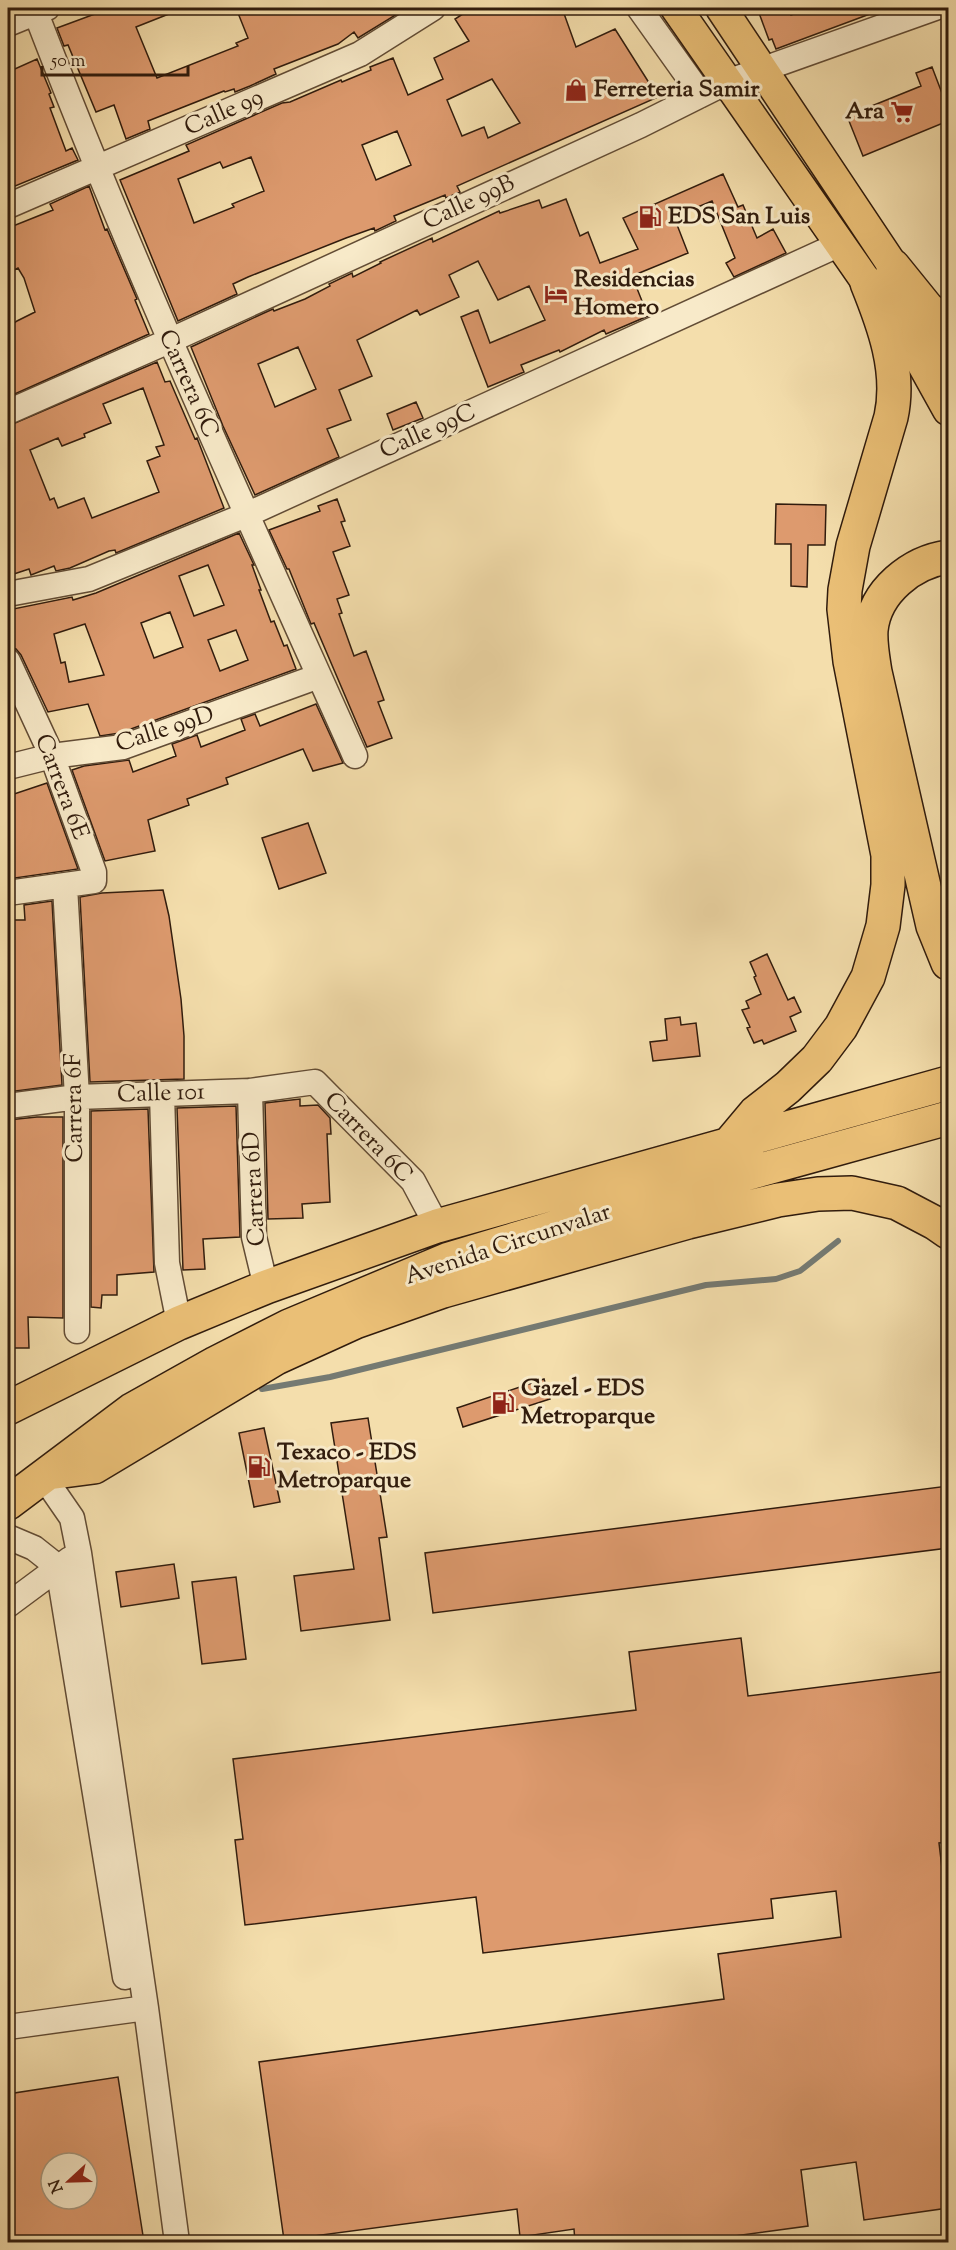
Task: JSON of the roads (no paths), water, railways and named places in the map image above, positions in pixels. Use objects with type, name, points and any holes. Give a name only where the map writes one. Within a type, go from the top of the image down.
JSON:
[{"type":"highway","points":[[880,275],[948,327]]},
{"type":"highway","points":[[729,1144],[755,1113],[788,1087],[809,1066],[841,1027],[868,977],[883,926],[888,855],[850,661],[845,621],[845,590],[850,559],[891,417],[894,395],[891,359],[880,315],[880,275]]},
{"type":"highway","points":[[948,557],[925,563],[892,585],[874,615],[871,643],[875,672],[931,920],[948,963]]},
{"type":"highway","name":"Avenida Circunvalar","points":[[8,1408],[179,1323],[266,1287],[437,1227],[948,1083]]},
{"type":"highway","name":"Avenida Circunvalar","points":[[8,1503],[132,1410],[216,1363],[290,1326],[449,1259],[576,1221],[948,1118]]},
{"type":"highway","points":[[576,1221],[674,1226],[764,1169]]},
{"type":"highway","points":[[45,1474],[94,1467],[276,1358],[355,1322],[443,1291],[674,1226],[787,1198],[852,1193],[897,1203],[948,1232]]},
{"type":"main road","points":[[676,8],[714,89],[840,244],[880,275],[948,367]]},
{"type":"main road","points":[[720,8],[762,69],[880,275],[918,356],[948,410]]},
{"type":"street","name":"Calle 99","points":[[8,206],[360,54],[434,8]]},
{"type":"street","points":[[639,8],[714,89]]},
{"type":"street","name":"Calle 99B","points":[[8,411],[169,341],[714,89],[762,69],[935,8]]},
{"type":"street","name":"Carrera 6C","points":[[39,9],[97,169],[169,341],[355,756]]},
{"type":"street","points":[[8,24],[39,9]]},
{"type":"street","name":"Calle 99C","points":[[8,594],[89,579],[246,515],[840,244]]},
{"type":"street","name":"Carrera 6E","points":[[8,661],[52,756],[94,872],[94,881],[65,886]]},
{"type":"street","name":"Calle 99D","points":[[8,767],[52,756],[123,747],[319,676]]},
{"type":"street","points":[[8,893],[65,886]]},
{"type":"street","name":"Carrera 6F","points":[[65,886],[76,1097],[77,1330]]},
{"type":"street","name":"Carrera 6C","points":[[315,1082],[413,1182],[437,1227]]},
{"type":"street","name":"Calle 101","points":[[8,1106],[76,1097],[250,1091],[315,1082]]},
{"type":"street","name":"Carrera 6D","points":[[250,1091],[254,1237],[266,1287]]},
{"type":"street","points":[[162,1094],[167,1263],[179,1323]]},
{"type":"street","points":[[45,1474],[72,1518],[79,1553],[138,2009],[163,2242]]},
{"type":"street","points":[[8,1537],[34,1548],[58,1567],[138,2009],[177,2242]]},
{"type":"street","points":[[8,1605],[79,1553]]},
{"type":"street","points":[[8,2027],[138,2009]]},
{"type":"waterway","points":[[262,1389],[330,1377],[706,1285],[776,1279],[800,1271],[838,1241]]},
{"type":"place","name":"Ferreteria Samir","points":[[576,90]]},
{"type":"place","name":"Ara","points":[[902,112]]},
{"type":"place","name":"EDS San Luis","points":[[650,217]]},
{"type":"place","name":"Residencias Homero","points":[[556,294]]},
{"type":"place","name":"Gazel - EDS Metroparque","points":[[503,1403]]},
{"type":"place","name":"Texaco - EDS Metroparque","points":[[259,1467]]}]
